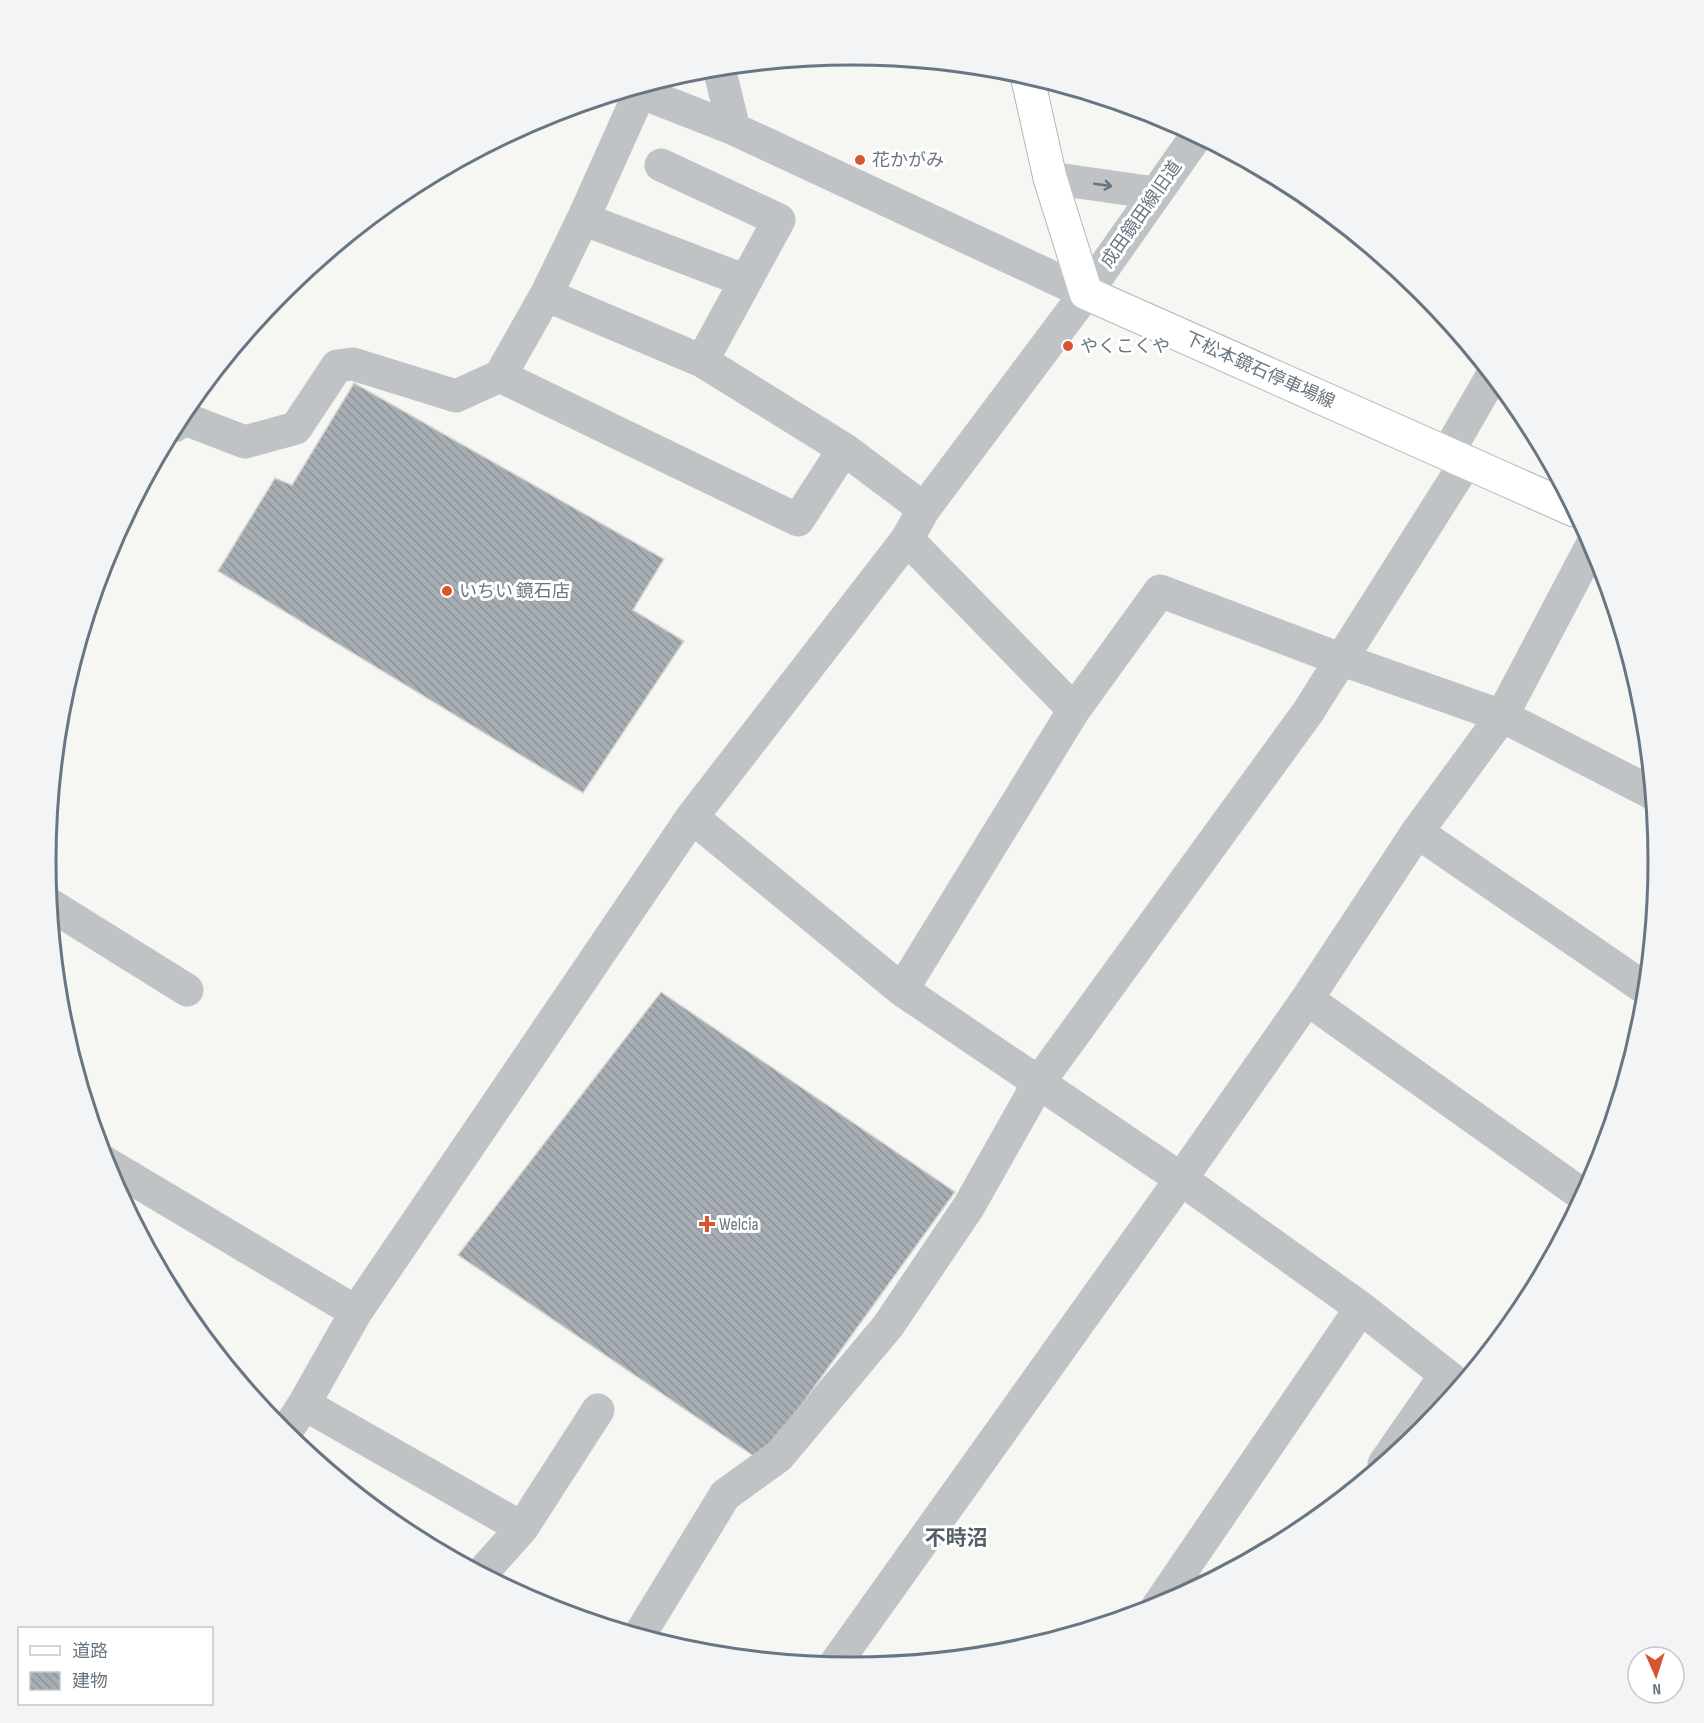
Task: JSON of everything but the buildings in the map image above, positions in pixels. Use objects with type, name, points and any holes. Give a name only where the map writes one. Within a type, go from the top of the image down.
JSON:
[{"type":"main road","points":[[1029,85],[1050,178],[1086,293]]},
{"type":"main road","name":"下松本鏡石停車場線","points":[[1086,293],[1457,458],[1560,498]]},
{"type":"street","points":[[721,76],[734,129]]},
{"type":"street","points":[[642,93],[734,129],[1086,293]]},
{"type":"street","points":[[189,421],[246,442],[296,428],[337,366],[353,364],[456,396],[500,376],[546,295],[583,219],[634,96]]},
{"type":"street","name":"成田鏡田線旧道","points":[[290,1426],[356,1312],[692,817],[907,539],[924,509],[1086,293],[1192,142]]},
{"type":"street","points":[[662,165],[779,220],[702,361]]},
{"type":"street","points":[[1050,178],[1155,193]]},
{"type":"street","points":[[583,219],[746,281]]},
{"type":"street","points":[[546,295],[702,361],[844,449],[924,509]]},
{"type":"street","points":[[500,376],[798,520],[844,449]]},
{"type":"street","points":[[643,1630],[725,1495],[779,1456],[888,1326],[969,1206],[1040,1082],[1308,712],[1457,458],[1489,384]]},
{"type":"street","points":[[907,539],[1074,710]]},
{"type":"street","points":[[840,1658],[1181,1179],[1307,999],[1417,832],[1502,716],[1587,555]]},
{"type":"street","points":[[902,990],[1074,710],[1160,591],[1340,659],[1502,716],[1645,789]]},
{"type":"street","points":[[692,817],[902,990],[1181,1179],[1360,1308],[1453,1381],[1427,1413]]},
{"type":"street","points":[[1417,832],[1639,984]]},
{"type":"street","points":[[57,909],[187,990]]},
{"type":"street","points":[[1307,999],[1577,1191]]},
{"type":"street","points":[[118,1170],[356,1312]]},
{"type":"street","points":[[1166,1593],[1360,1308]]},
{"type":"street","points":[[304,1404],[522,1528]]},
{"type":"street","points":[[486,1568],[522,1528],[597,1410]]},
{"type":"place","name":"花かがみ","points":[[860,160]]},
{"type":"place","name":"やくこくや","points":[[1068,346]]},
{"type":"place","name":"いちい 鏡石店","points":[[447,591]]},
{"type":"place","name":"Welcia","points":[[707,1224]]},
{"type":"district","name":"不時沼","points":[[956,1538]]}]
